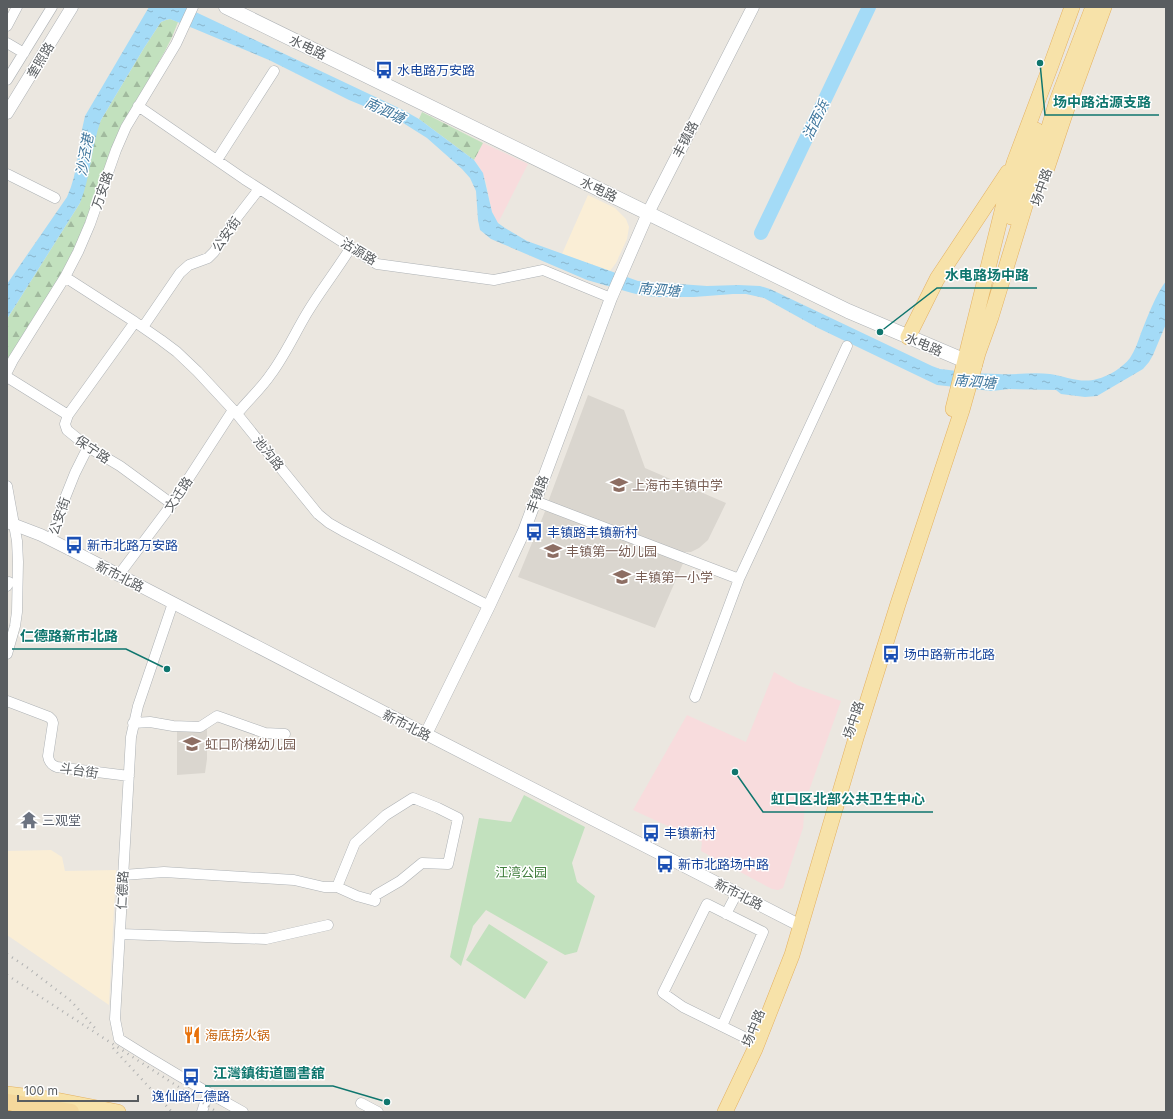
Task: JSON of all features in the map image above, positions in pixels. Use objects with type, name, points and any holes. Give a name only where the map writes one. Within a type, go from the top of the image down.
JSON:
[{"type":"highway","points":[[7,1102],[71,1112]]},
{"type":"main road","name":"水电路","points":[[226,7],[848,311],[908,337],[968,369]]},
{"type":"main road","name":"场中路","points":[[716,1112],[736,1072],[775,973],[797,924],[896,611],[957,409],[968,369],[974,322],[1014,163],[1072,7]]},
{"type":"main road","name":"场中路","points":[[974,322],[985,307],[1079,7]]},
{"type":"main road","name":"场中路","points":[[968,369],[978,353],[994,310],[1051,100],[1093,7]]},
{"type":"main road","name":"场中路","points":[[968,369],[984,355],[991,343],[1005,292],[1061,126],[1104,7]]},
{"type":"main road","points":[[908,337],[937,279],[1014,163]]},
{"type":"main road","name":"场中路","points":[[725,1112],[755,1049],[792,955],[797,924]]},
{"type":"main road","points":[[7,1094],[56,1100],[90,1109],[118,1112]]},
{"type":"street","points":[[7,26],[17,7]]},
{"type":"street","points":[[7,80],[52,7]]},
{"type":"street","name":"奎照路","points":[[7,113],[72,7]]},
{"type":"street","name":"丰镇路","points":[[426,734],[524,531],[612,295],[648,213],[753,7]]},
{"type":"street","name":"万安路","points":[[7,372],[65,277],[85,238],[116,150],[138,106],[174,48],[192,8]]},
{"type":"street","points":[[7,43],[24,53]]},
{"type":"street","points":[[217,160],[274,71]]},
{"type":"street","name":"沽源路","points":[[138,106],[259,189],[377,264],[494,280],[543,270],[612,295]]},
{"type":"street","points":[[7,174],[55,198]]},
{"type":"street","name":"公安街","points":[[68,416],[180,272],[189,265],[208,258],[214,252],[235,220],[259,189]]},
{"type":"street","name":"文迁路","points":[[118,576],[172,504],[235,412],[272,373],[308,312],[340,266],[351,247]]},
{"type":"street","name":"池沟路","points":[[65,277],[139,324],[176,352],[197,371],[235,412],[318,514],[329,523],[489,606]]},
{"type":"street","points":[[695,697],[739,579],[847,346]]},
{"type":"street","points":[[7,377],[68,416]]},
{"type":"street","name":"保宁路","points":[[68,416],[65,424],[66,430],[88,447],[120,466],[172,504]]},
{"type":"street","name":"公安街","points":[[51,540],[63,503],[75,473],[88,447]]},
{"type":"street","points":[[7,486],[10,523],[18,552],[10,584],[16,619],[7,654]]},
{"type":"street","points":[[535,501],[739,579]]},
{"type":"street","name":"新市北路","points":[[10,523],[51,540],[118,576],[797,924]]},
{"type":"street","name":"仁德路","points":[[173,603],[138,706],[131,737],[115,1019],[119,1039],[208,1093],[243,1112]]},
{"type":"street","name":"斗台街","points":[[7,701],[49,717],[52,720],[53,723],[48,756],[53,766],[129,776]]},
{"type":"street","points":[[133,723],[150,722],[173,726],[200,727],[217,716],[265,733],[285,734]]},
{"type":"street","points":[[123,875],[164,872],[294,880],[338,888],[357,896],[375,901],[376,894],[400,882],[422,863],[448,864],[458,818],[413,798],[386,815],[354,843],[338,888]]},
{"type":"street","points":[[726,914],[737,893]]},
{"type":"street","points":[[722,1026],[763,932],[707,904],[663,993],[683,1007],[748,1039]]},
{"type":"street","points":[[120,934],[266,939],[328,925]]},
{"type":"street","points":[[202,1112],[208,1093]]},
{"type":"street","points":[[361,1103],[378,1112]]},
{"type":"shaded area","points":[[483,143],[528,164],[498,223],[492,212],[486,182],[479,166],[474,160]]},
{"type":"shaded area","points":[[588,195],[615,208],[626,219],[629,227],[627,239],[616,263],[610,271],[562,254]]},
{"type":"shaded area","name":"上海市丰镇中学","points":[[588,395],[624,410],[645,468],[726,503],[708,540],[699,548],[691,552],[677,552],[548,502]]},
{"type":"shaded area","name":"丰镇第一小学","points":[[546,509],[684,561],[655,628],[518,577]]},
{"type":"shaded area","points":[[774,672],[797,685],[841,701],[805,802],[803,828],[783,888],[778,890],[772,889],[701,851],[702,842],[633,810],[687,715],[746,742]]},
{"type":"shaded area","name":"虹口阶梯幼儿园","points":[[207,729],[207,759],[205,773],[177,775],[177,730]]},
{"type":"shaded area","points":[[51,850],[62,857],[65,871],[116,870],[109,1005],[7,935],[7,851]]},
{"type":"green space","points":[[170,19],[178,22],[172,37],[129,114],[79,246],[55,286],[33,318],[7,365],[7,319],[80,203],[97,130],[101,120],[161,22]]},
{"type":"green space","points":[[422,112],[483,143],[474,160],[419,119]]},
{"type":"green space","name":"江湾公园","points":[[524,795],[585,827],[572,863],[577,882],[595,896],[577,952],[565,955],[486,910],[473,926],[461,966],[450,957],[479,818],[511,822]]},
{"type":"green space","points":[[489,924],[548,962],[525,999],[466,960]]},
{"type":"water","points":[[149,7],[185,7],[403,110],[419,119],[474,160],[483,173],[492,212],[498,223],[527,241],[638,281],[707,286],[760,286],[770,289],[932,366],[940,369],[976,373],[1043,373],[1085,381],[1102,378],[1111,374],[1130,358],[1155,300],[1166,281],[1166,324],[1153,355],[1143,369],[1097,396],[1085,397],[1061,394],[1056,390],[1009,389],[992,391],[937,385],[818,328],[764,298],[746,294],[694,297],[645,296],[587,280],[491,239],[480,230],[476,191],[470,178],[427,138],[400,121],[349,100],[269,60],[170,19],[161,22],[101,120],[95,141],[87,182],[80,203],[7,319],[7,284],[67,197],[74,177],[85,116]]},
{"type":"waterway","name":"沽西浜","points":[[761,233],[869,7]]},
{"type":"railway","points":[[7,954],[71,1001],[95,1028]]},
{"type":"railway","points":[[7,975],[217,1112]]},
{"type":"railway","points":[[113,1048],[172,1112]]},
{"type":"place","name":"场中路沽源支路","points":[[1040,63]]},
{"type":"place","name":"水电路万安路","points":[[384,70]]},
{"type":"place","name":"水电路场中路","points":[[880,332]]},
{"type":"place","name":"上海市丰镇中学","points":[[619,485]]},
{"type":"place","name":"丰镇路丰镇新村","points":[[534,532]]},
{"type":"place","name":"新市北路万安路","points":[[74,545]]},
{"type":"place","name":"丰镇第一幼儿园","points":[[553,551]]},
{"type":"place","name":"丰镇第一小学","points":[[622,577]]},
{"type":"place","name":"场中路新市北路","points":[[891,654]]},
{"type":"place","name":"仁德路新市北路","points":[[167,669]]},
{"type":"place","name":"虹口阶梯幼儿园","points":[[192,744]]},
{"type":"place","name":"虹口区北部公共卫生中心","points":[[735,772]]},
{"type":"place","name":"三观堂","points":[[29,820]]},
{"type":"place","name":"丰镇新村","points":[[651,833]]},
{"type":"place","name":"新市北路场中路","points":[[665,864]]},
{"type":"place","name":"海底捞火锅","points":[[192,1035]]},
{"type":"place","name":"逸仙路仁德路","points":[[191,1077]]},
{"type":"place","name":"江灣鎮街道圖書舘","points":[[387,1102]]},
{"type":"water label","name":"南泗塘","points":[[385,110]]},
{"type":"water label","name":"沙泾港","points":[[84,155]]},
{"type":"water label","name":"南泗塘","points":[[659,289]]},
{"type":"water label","name":"南泗塘","points":[[975,381]]}]
